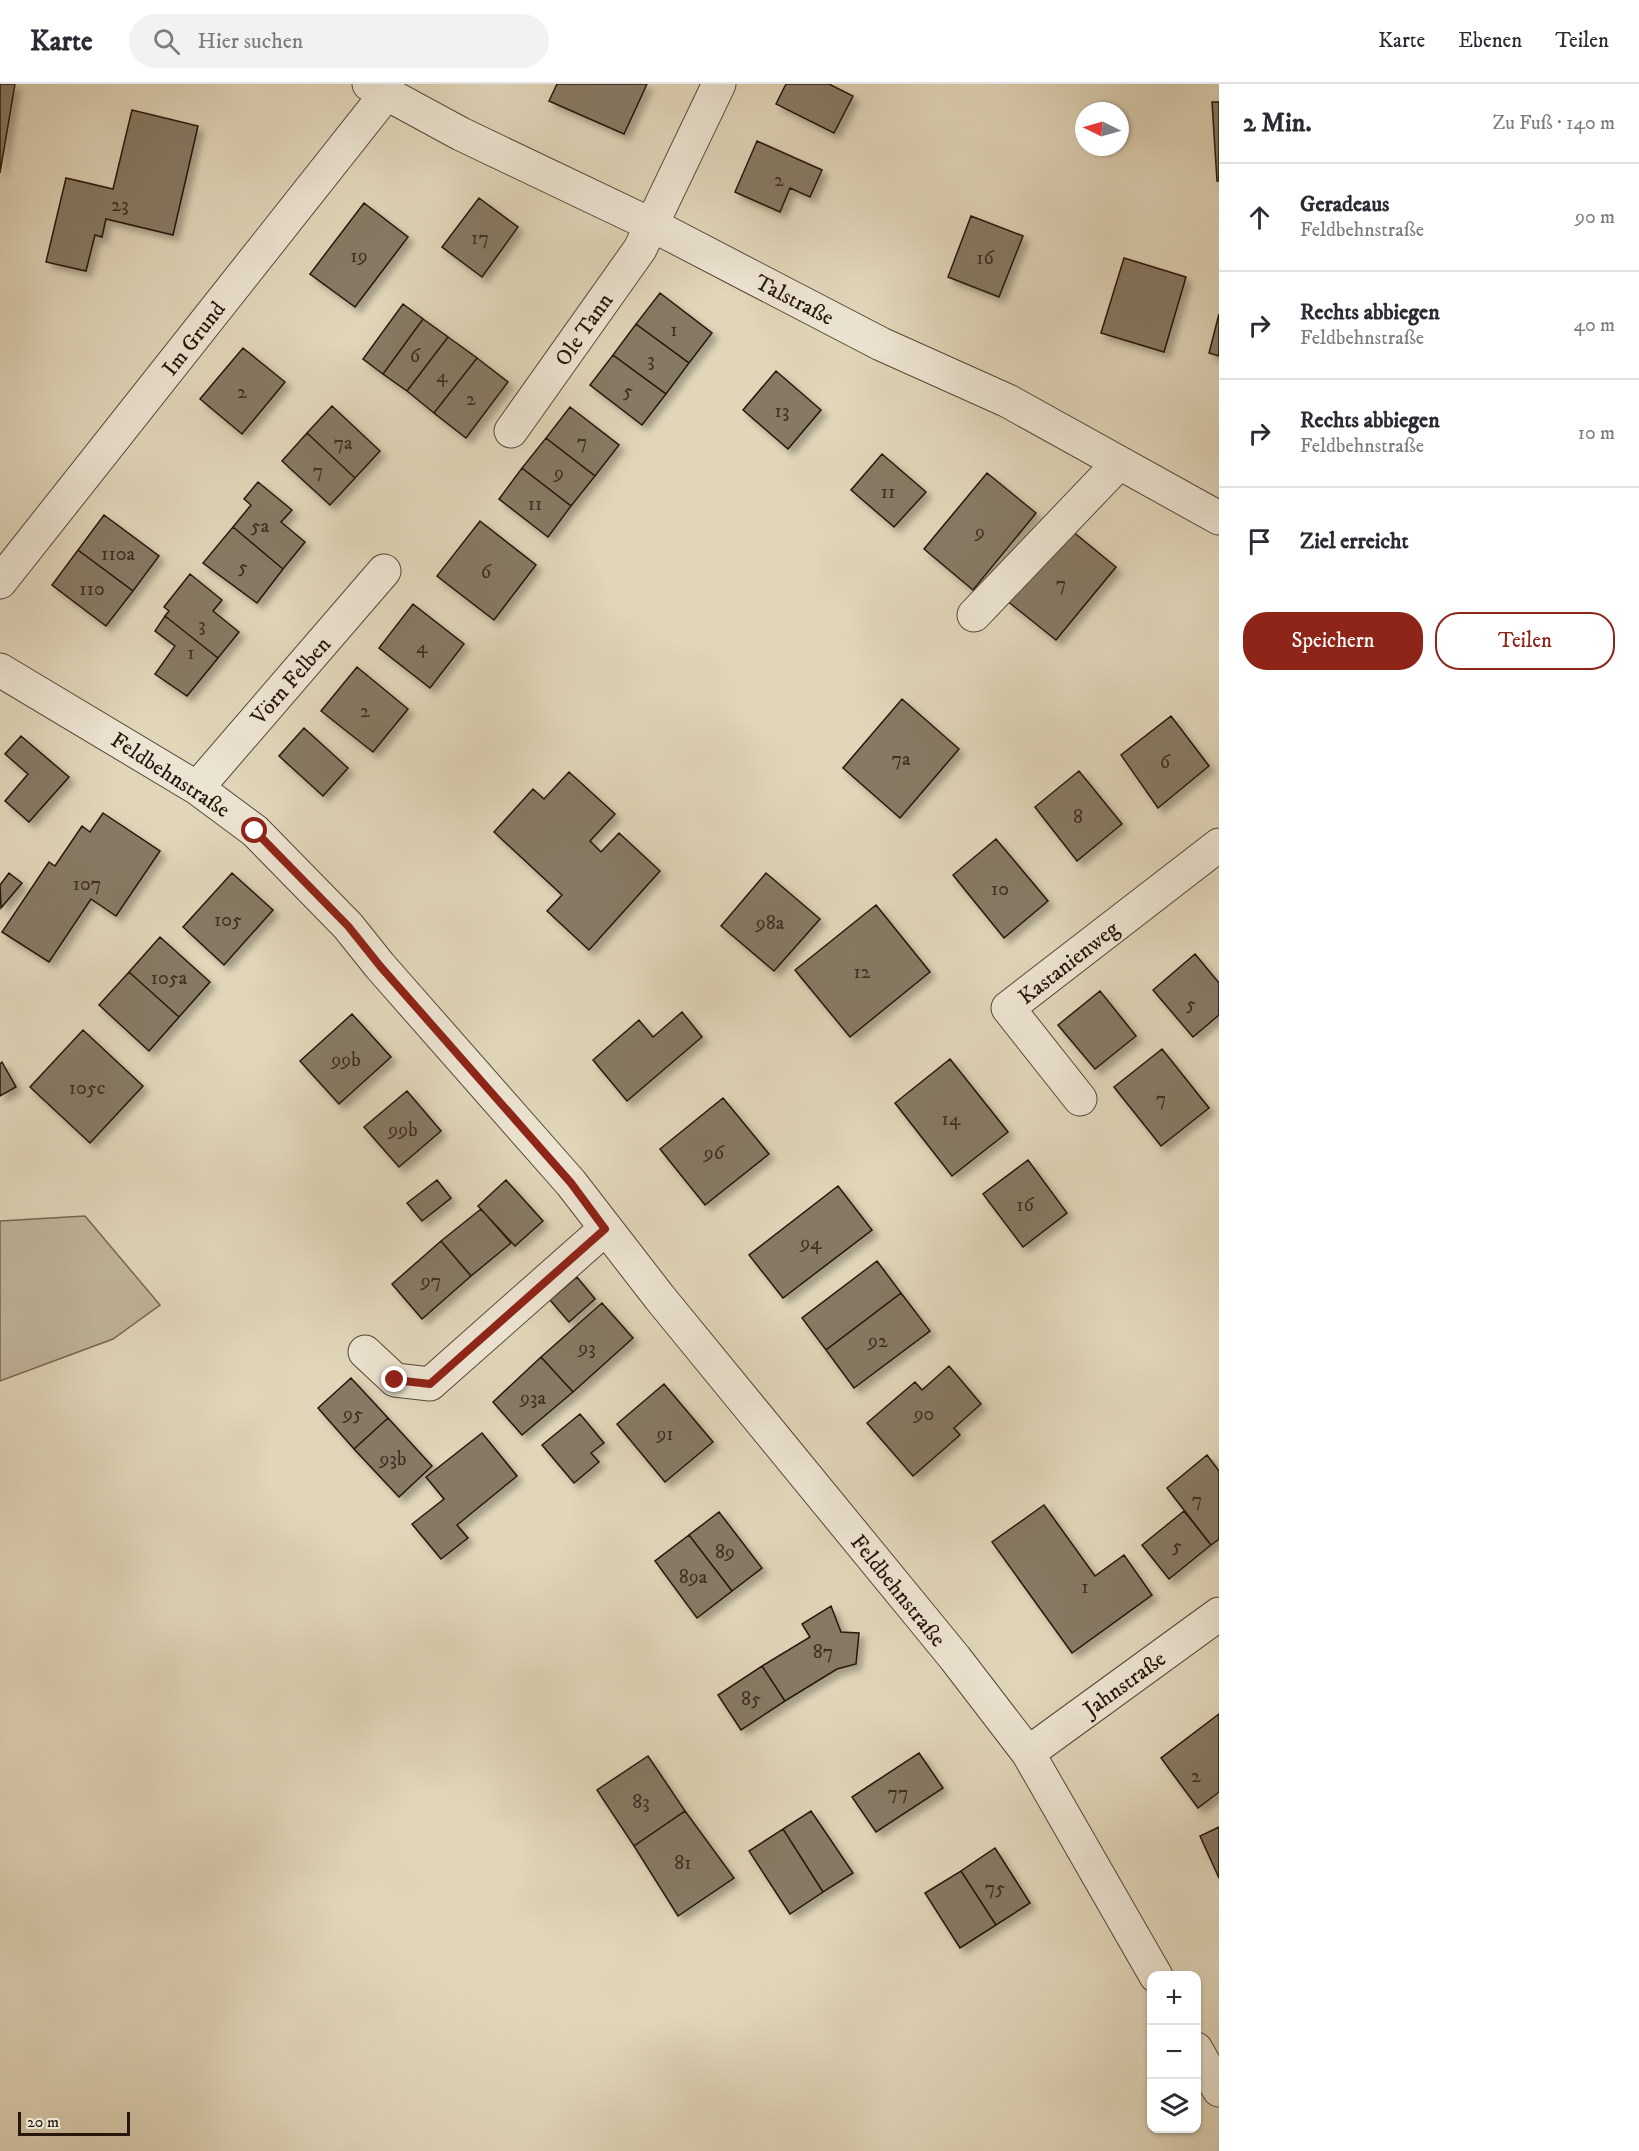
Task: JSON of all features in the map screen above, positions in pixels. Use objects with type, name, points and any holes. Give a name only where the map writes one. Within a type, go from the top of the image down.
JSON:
[{"type":"street","name":"Ole Tann","points":[[512,431],[639,249],[719,84]]},
{"type":"street","name":"Talstraße","points":[[378,89],[461,134],[652,225],[881,344],[1008,401],[1219,518]]},
{"type":"street","name":"Im Grund","points":[[0,582],[378,89]]},
{"type":"street","points":[[974,615],[1119,464]]},
{"type":"street","name":"Vörn Felben","points":[[197,788],[384,571]]},
{"type":"street","name":"Feldbehnstraße","points":[[0,670],[116,737],[197,788],[255,831],[348,926],[380,966],[571,1183],[605,1229],[955,1658],[1028,1753],[1153,1971]]},
{"type":"street","name":"Kastanienweg","points":[[1080,1099],[1008,1008],[1219,845]]},
{"type":"street","points":[[365,1352],[395,1380],[430,1384],[605,1229]]},
{"type":"street","name":"Jahnstraße","points":[[1028,1753],[1219,1614]]},
{"type":"street","points":[[1201,2056],[1219,2090]]},
{"type":"shaded area","points":[[85,1216],[160,1305],[113,1339],[0,1381],[0,1221]]},
{"type":"building","points":[[0,84],[15,84],[0,173]]},
{"type":"building","points":[[557,84],[647,84],[624,134],[549,101]]},
{"type":"building","points":[[786,84],[829,84],[853,96],[834,133],[776,104]]},
{"type":"building","points":[[1212,102],[1219,102],[1219,181],[1217,181]]},
{"type":"building","points":[[132,110],[198,126],[173,235],[106,219],[102,237],[95,235],[86,271],[46,262],[66,178],[113,189]]},
{"type":"building","points":[[757,141],[822,170],[810,197],[790,188],[780,212],[735,192]]},
{"type":"building","points":[[479,198],[518,227],[482,277],[442,247]]},
{"type":"building","points":[[364,203],[408,237],[355,307],[310,274]]},
{"type":"building","points":[[971,216],[1023,236],[999,297],[948,277]]},
{"type":"building","points":[[1124,258],[1186,277],[1164,352],[1101,333]]},
{"type":"building","points":[[660,293],[712,333],[689,363],[636,324]]},
{"type":"building","points":[[403,304],[423,319],[383,374],[363,359]]},
{"type":"building","points":[[1219,314],[1219,356],[1209,353]]},
{"type":"building","points":[[423,319],[448,337],[407,391],[383,374]]},
{"type":"building","points":[[636,324],[689,363],[666,394],[613,355]]},
{"type":"building","points":[[448,337],[477,358],[434,413],[407,391]]},
{"type":"building","points":[[243,348],[285,382],[242,434],[200,399]]},
{"type":"building","points":[[613,355],[666,394],[642,425],[590,385]]},
{"type":"building","points":[[477,358],[508,382],[466,438],[434,413]]},
{"type":"building","points":[[776,371],[821,410],[788,449],[743,410]]},
{"type":"building","points":[[332,406],[380,451],[355,478],[307,433]]},
{"type":"building","points":[[570,407],[619,445],[595,476],[546,438]]},
{"type":"building","points":[[307,433],[355,478],[330,505],[282,461]]},
{"type":"building","points":[[546,438],[595,476],[571,506],[522,468]]},
{"type":"building","points":[[882,454],[926,492],[894,527],[851,490]]},
{"type":"building","points":[[522,468],[571,506],[548,537],[499,499]]},
{"type":"building","points":[[987,473],[1036,513],[973,590],[924,549]]},
{"type":"building","points":[[258,482],[292,510],[281,522],[305,542],[283,569],[233,527],[251,505],[244,499]]},
{"type":"building","points":[[104,515],[159,556],[133,591],[78,550]]},
{"type":"building","points":[[480,521],[536,565],[494,620],[437,576]]},
{"type":"building","points":[[1066,526],[1116,567],[1056,640],[1006,600]]},
{"type":"building","points":[[233,527],[283,569],[257,603],[203,563]]},
{"type":"building","points":[[78,550],[133,591],[106,626],[52,585]]},
{"type":"building","points":[[190,574],[222,600],[213,611],[239,632],[218,658],[165,616],[169,611],[164,607]]},
{"type":"building","points":[[413,604],[464,644],[430,688],[379,648]]},
{"type":"building","points":[[165,616],[218,658],[187,696],[155,674],[175,646],[155,631]]},
{"type":"building","points":[[357,667],[408,709],[373,752],[321,711]]},
{"type":"building","points":[[902,699],[959,749],[900,818],[843,768]]},
{"type":"building","points":[[1171,716],[1209,766],[1158,808],[1121,755]]},
{"type":"building","points":[[304,728],[348,768],[323,796],[279,756]]},
{"type":"building","points":[[21,736],[69,777],[29,822],[5,801],[28,774],[5,754]]},
{"type":"building","points":[[1079,771],[1122,824],[1077,861],[1035,807]]},
{"type":"building","points":[[569,772],[615,814],[590,841],[601,852],[619,833],[660,871],[589,950],[547,911],[562,895],[494,832],[533,789],[544,799]]},
{"type":"building","points":[[103,813],[160,851],[116,916],[91,899],[49,962],[2,932],[49,862],[55,866],[82,826],[90,832]]},
{"type":"building","points":[[996,839],[1048,901],[1004,938],[953,875]]},
{"type":"building","points":[[9,873],[22,883],[1,908],[0,885]]},
{"type":"building","points":[[232,873],[273,910],[224,965],[183,927]]},
{"type":"building","points":[[766,873],[820,919],[774,971],[721,926]]},
{"type":"building","points":[[876,905],[930,972],[850,1037],[795,970]]},
{"type":"building","points":[[160,937],[210,982],[179,1017],[129,972]]},
{"type":"building","points":[[1195,954],[1219,983],[1219,1015],[1193,1037],[1153,990]]},
{"type":"building","points":[[129,972],[179,1017],[149,1051],[99,1005]]},
{"type":"building","points":[[1100,991],[1136,1036],[1095,1069],[1058,1025]]},
{"type":"building","points":[[682,1012],[702,1037],[627,1101],[593,1060],[639,1020],[653,1037]]},
{"type":"building","points":[[352,1014],[391,1057],[339,1104],[300,1061]]},
{"type":"building","points":[[83,1030],[143,1086],[90,1143],[30,1087]]},
{"type":"building","points":[[1162,1049],[1209,1108],[1161,1146],[1114,1087]]},
{"type":"building","points":[[950,1059],[1008,1132],[952,1176],[895,1103]]},
{"type":"building","points":[[2,1062],[16,1087],[0,1096],[0,1064]]},
{"type":"building","points":[[407,1091],[441,1131],[399,1167],[364,1127]]},
{"type":"building","points":[[723,1098],[769,1154],[705,1205],[660,1149]]},
{"type":"building","points":[[1028,1160],[1067,1213],[1023,1247],[983,1194]]},
{"type":"building","points":[[437,1180],[451,1198],[422,1221],[407,1203]]},
{"type":"building","points":[[506,1180],[543,1221],[515,1246],[478,1206]]},
{"type":"building","points":[[838,1186],[872,1230],[783,1298],[749,1255]]},
{"type":"building","points":[[481,1209],[511,1243],[471,1276],[441,1241]]},
{"type":"building","points":[[441,1241],[471,1276],[422,1319],[392,1284]]},
{"type":"building","points":[[877,1261],[901,1293],[826,1350],[802,1318]]},
{"type":"building","points":[[577,1277],[595,1299],[569,1322],[550,1300]]},
{"type":"building","points":[[901,1293],[930,1331],[854,1388],[826,1350]]},
{"type":"building","points":[[602,1303],[633,1338],[573,1392],[541,1357]]},
{"type":"building","points":[[541,1357],[573,1392],[522,1435],[493,1402]]},
{"type":"building","points":[[949,1366],[981,1404],[954,1428],[960,1435],[913,1476],[867,1423],[915,1382],[922,1390]]},
{"type":"building","points":[[351,1378],[388,1418],[354,1449],[318,1408]]},
{"type":"building","points":[[664,1384],[713,1442],[665,1482],[617,1424]]},
{"type":"building","points":[[580,1414],[604,1443],[591,1453],[599,1462],[574,1483],[542,1445]]},
{"type":"building","points":[[388,1418],[432,1466],[399,1497],[354,1449]]},
{"type":"building","points":[[482,1433],[517,1476],[457,1525],[468,1538],[441,1559],[412,1524],[444,1499],[426,1477]]},
{"type":"building","points":[[1207,1455],[1219,1471],[1219,1539],[1211,1545],[1167,1488]]},
{"type":"building","points":[[1044,1505],[1095,1576],[1124,1555],[1152,1595],[1072,1653],[992,1542]]},
{"type":"building","points":[[1184,1511],[1211,1545],[1169,1579],[1142,1545]]},
{"type":"building","points":[[719,1512],[762,1568],[732,1591],[689,1535]]},
{"type":"building","points":[[689,1535],[732,1591],[697,1618],[655,1561]]},
{"type":"building","points":[[831,1606],[841,1632],[859,1633],[856,1664],[837,1669],[785,1701],[762,1666],[810,1637],[802,1624]]},
{"type":"building","points":[[762,1666],[785,1701],[741,1730],[718,1695]]},
{"type":"building","points":[[1219,1714],[1219,1792],[1198,1808],[1161,1758]]},
{"type":"building","points":[[919,1753],[943,1788],[876,1832],[852,1797]]},
{"type":"building","points":[[648,1756],[685,1811],[634,1846],[597,1790]]},
{"type":"building","points":[[685,1811],[734,1878],[678,1916],[634,1846]]},
{"type":"building","points":[[811,1811],[853,1873],[823,1892],[783,1829]]},
{"type":"building","points":[[1219,1827],[1219,1878],[1200,1836]]},
{"type":"building","points":[[783,1829],[823,1892],[790,1914],[749,1851]]},
{"type":"building","points":[[995,1848],[1030,1903],[996,1925],[961,1871]]},
{"type":"building","points":[[961,1871],[996,1925],[960,1948],[925,1893]]},
{"type":"route","points":[[255,831],[348,926],[380,966],[571,1183],[605,1229],[430,1384],[395,1380]]}]
